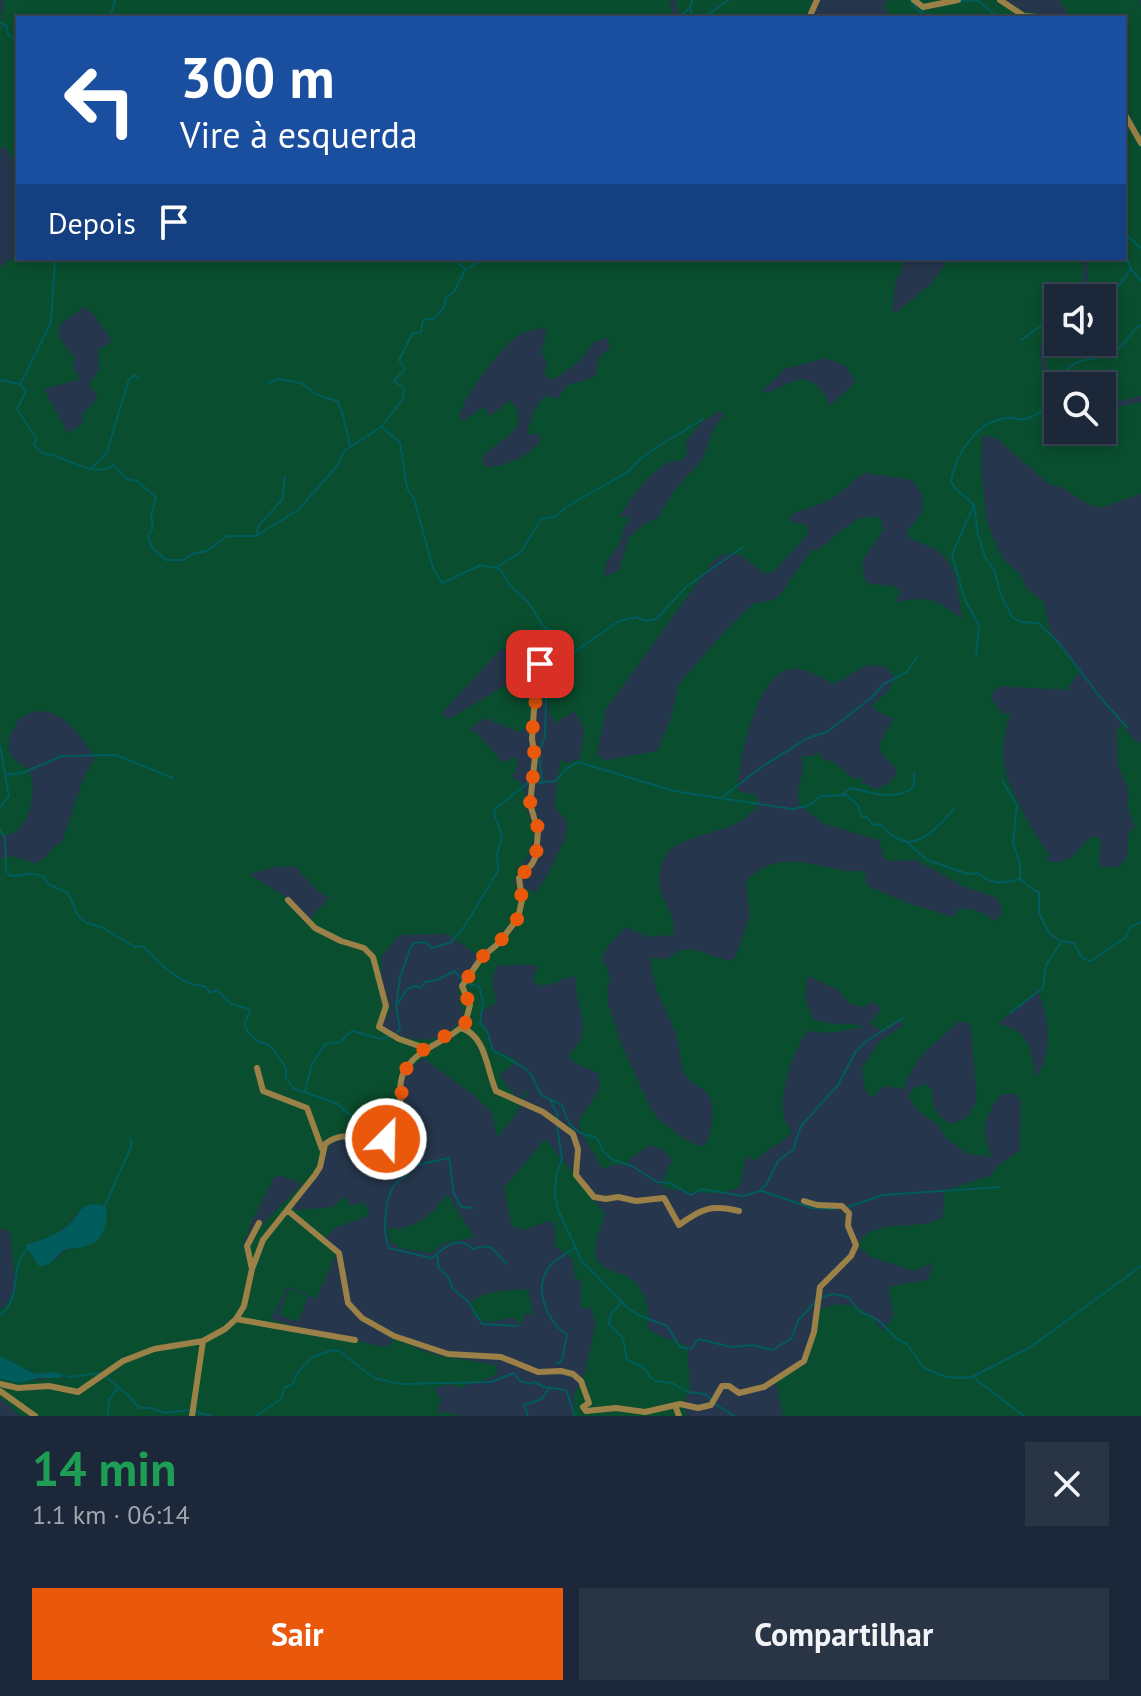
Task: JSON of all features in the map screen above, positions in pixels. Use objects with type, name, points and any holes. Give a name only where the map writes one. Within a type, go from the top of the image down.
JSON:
[{"type":"street","points":[[914,0],[923,7],[958,0]]},
{"type":"street","points":[[1000,0],[1024,16]]},
{"type":"street","points":[[1126,117],[1141,143]]},
{"type":"street","points":[[322,1149],[328,1141],[340,1136],[353,1135],[376,1142],[385,1140],[401,1113],[403,1074],[425,1048],[461,1028],[470,1005],[462,986],[482,957],[499,943],[518,918],[522,900],[519,878],[536,856],[538,828],[530,804],[535,757],[532,739],[534,709],[541,668],[530,653]]},
{"type":"street","points":[[288,900],[315,928],[370,953],[375,961],[385,1002],[385,1013],[379,1027],[399,1039],[425,1048]]},
{"type":"street","points":[[461,1028],[475,1037],[496,1091],[543,1112],[573,1134],[578,1149],[576,1175],[594,1197],[636,1201],[661,1197],[667,1200],[679,1225],[695,1212],[705,1209],[739,1211]]},
{"type":"street","points":[[0,1384],[18,1388],[49,1386],[78,1392],[114,1365],[148,1350],[203,1341],[236,1319],[245,1301],[263,1240],[320,1167],[322,1149],[307,1108],[263,1091],[257,1068]]},
{"type":"street","points":[[287,1210],[339,1253],[352,1310],[394,1336],[453,1355],[501,1357],[538,1372],[573,1374],[581,1381],[587,1395],[589,1403],[583,1407],[586,1411],[616,1408],[650,1412],[683,1404],[698,1408],[711,1405],[724,1385],[739,1393],[759,1389],[796,1368],[807,1356],[814,1332],[818,1291],[851,1256],[856,1245],[848,1226],[849,1213],[842,1206],[813,1205],[804,1201]]},
{"type":"street","points":[[252,1269],[247,1246],[259,1223]]},
{"type":"street","points":[[236,1319],[355,1340]]},
{"type":"street","points":[[192,1416],[203,1341]]},
{"type":"street","points":[[0,1391],[35,1416]]},
{"type":"street","points":[[675,1405],[679,1416]]},
{"type":"shaded area","points":[[4,0],[669,0],[673,16],[16,16],[16,164],[5,147],[0,147],[0,22]]},
{"type":"shaded area","points":[[675,0],[810,0],[813,4],[807,16],[679,16]]},
{"type":"shaded area","points":[[888,0],[1006,0],[1022,11],[1046,16],[890,16],[884,6]]},
{"type":"shaded area","points":[[1060,0],[1139,0],[1141,6],[1141,396],[1116,402],[1116,372],[1048,372],[1045,358],[1116,356],[1116,284],[1087,284],[1087,260],[1126,260],[1126,16],[1069,16]]},
{"type":"shaded area","points":[[16,255],[16,260],[905,260],[895,284],[892,309],[896,313],[932,283],[949,260],[1082,260],[1082,284],[1044,284],[1044,338],[1040,350],[1044,376],[1044,444],[1116,444],[1116,407],[1141,402],[1141,494],[1103,507],[1091,506],[1063,488],[1049,484],[996,438],[983,435],[981,466],[987,523],[1003,559],[1021,575],[1027,589],[1044,602],[1050,632],[1080,673],[1068,690],[1001,686],[995,689],[991,699],[1004,715],[1011,712],[1004,740],[1005,769],[1018,801],[1049,854],[1046,859],[1050,862],[1066,860],[1094,836],[1101,840],[1099,867],[1119,867],[1123,863],[1127,855],[1129,832],[1135,827],[1127,806],[1127,786],[1118,766],[1117,728],[1124,725],[1131,738],[1141,743],[1141,1416],[783,1416],[775,1378],[806,1365],[819,1311],[835,1305],[853,1306],[867,1313],[883,1331],[894,1315],[890,1286],[928,1280],[933,1263],[914,1271],[874,1258],[859,1248],[863,1238],[883,1228],[934,1222],[943,1217],[944,1191],[992,1175],[997,1166],[1020,1150],[1021,1100],[1014,1093],[1000,1095],[987,1118],[985,1132],[992,1157],[967,1154],[945,1137],[937,1124],[918,1111],[908,1096],[914,1088],[925,1084],[932,1089],[934,1106],[939,1115],[953,1124],[968,1117],[977,1100],[971,1027],[968,1022],[958,1022],[926,1051],[908,1077],[904,1089],[885,1086],[871,1098],[865,1089],[862,1068],[880,1041],[904,1025],[899,1020],[882,1031],[869,1023],[881,1011],[876,1003],[871,1002],[863,1007],[850,1004],[838,990],[808,976],[805,998],[812,1018],[864,1027],[832,1033],[807,1031],[790,1067],[783,1095],[786,1121],[792,1131],[756,1161],[749,1156],[745,1160],[740,1186],[714,1193],[680,1191],[662,1187],[672,1161],[664,1150],[650,1145],[626,1165],[611,1165],[603,1170],[578,1122],[600,1088],[598,1073],[567,1056],[581,1037],[583,1027],[576,976],[547,985],[536,984],[533,978],[538,966],[528,964],[498,965],[493,979],[497,1003],[480,1012],[491,1048],[515,1059],[514,1064],[499,1075],[518,1100],[531,1086],[514,1117],[497,1137],[492,1113],[475,1096],[423,1058],[402,1075],[386,1133],[378,1139],[355,1135],[331,1143],[318,1174],[293,1208],[333,1207],[342,1198],[348,1200],[350,1206],[364,1202],[370,1215],[335,1228],[323,1240],[335,1248],[336,1255],[316,1299],[288,1287],[271,1319],[384,1347],[392,1343],[391,1337],[432,1354],[495,1365],[498,1371],[485,1380],[460,1389],[451,1384],[434,1388],[441,1400],[437,1410],[439,1414],[444,1412],[462,1416],[21,1416],[0,1398],[0,1379],[17,1382],[67,1378],[35,1374],[0,1356],[0,1309],[16,1291],[10,1232],[0,1228],[0,859],[12,856],[35,863],[62,842],[84,777],[95,758],[73,728],[55,714],[33,712],[20,718],[11,735],[11,756],[28,770],[32,784],[32,801],[26,818],[23,825],[0,837],[0,267]],"holes":[[[85,307],[111,339],[109,344],[98,349],[99,369],[89,384],[98,398],[83,413],[83,423],[68,433],[44,389],[80,379],[73,368],[75,357],[61,340],[59,329],[67,319]],[[544,327],[547,333],[541,351],[547,363],[544,375],[549,379],[558,377],[579,361],[595,341],[608,338],[610,347],[599,358],[596,375],[569,384],[557,399],[545,396],[542,399],[528,430],[528,434],[539,434],[541,439],[532,451],[499,466],[484,466],[482,457],[517,426],[517,411],[511,400],[491,415],[485,406],[465,420],[459,419],[461,410],[483,374],[511,341],[524,332]],[[825,358],[845,365],[856,382],[829,406],[823,392],[809,381],[796,380],[760,393],[785,369]],[[723,412],[702,460],[673,492],[658,518],[629,537],[619,571],[604,577],[607,563],[631,517],[619,517],[624,509],[655,472],[673,461],[682,461],[687,453],[686,441],[702,422]],[[866,473],[912,480],[921,495],[923,506],[918,518],[907,530],[908,536],[945,557],[954,573],[962,618],[932,601],[917,599],[896,602],[900,593],[895,586],[868,584],[864,561],[883,530],[881,519],[872,517],[854,521],[816,551],[812,549],[779,596],[771,601],[754,603],[679,684],[670,721],[657,751],[606,760],[597,755],[606,709],[714,560],[723,555],[737,554],[767,574],[774,571],[809,533],[806,524],[790,519],[791,514],[829,500]],[[520,647],[538,666],[449,719],[441,714],[499,651]],[[868,665],[884,666],[895,677],[886,694],[871,705],[878,712],[894,718],[879,745],[884,757],[896,768],[896,773],[889,783],[873,789],[870,785],[862,784],[862,777],[855,779],[833,762],[822,759],[819,752],[814,756],[801,756],[803,768],[799,804],[822,823],[879,841],[884,858],[890,861],[916,860],[963,886],[997,898],[1001,904],[1001,914],[994,922],[974,910],[959,909],[954,917],[910,904],[867,886],[864,871],[793,862],[781,862],[757,871],[746,881],[750,915],[736,956],[731,961],[691,950],[683,950],[668,959],[651,958],[656,986],[676,1034],[684,1072],[706,1092],[712,1104],[713,1119],[708,1140],[705,1146],[696,1145],[658,1119],[650,1107],[622,1046],[608,1003],[607,988],[611,978],[602,958],[609,945],[626,927],[648,937],[672,935],[673,922],[659,881],[660,869],[668,851],[743,820],[759,801],[756,795],[738,791],[741,761],[750,723],[766,688],[776,676],[787,670],[805,670],[833,684]],[[545,700],[549,702],[555,723],[574,711],[584,729],[580,759],[567,763],[560,760],[555,803],[566,821],[567,830],[556,859],[536,893],[513,883],[530,851],[535,831],[527,811],[524,785],[511,776],[515,773],[518,759],[512,757],[501,761],[478,734],[469,729],[485,718],[519,732],[531,725],[535,705]],[[279,866],[296,867],[316,890],[329,898],[307,922],[283,895],[249,874]],[[448,934],[481,958],[460,984],[459,997],[464,1017],[445,1034],[425,1040],[414,1039],[380,1028],[391,1009],[381,981],[382,956],[399,935]],[[1038,990],[1048,1034],[1045,1057],[1037,1077],[1023,1037],[998,1023]],[[283,1176],[302,1184],[257,1230],[249,1248],[251,1261],[248,1267],[243,1243],[274,1177]],[[107,1210],[103,1233],[78,1248],[67,1249],[55,1260],[25,1245],[54,1234],[66,1226],[75,1214]]]},
{"type":"shaded area","points":[[545,1139],[605,1213],[595,1247],[596,1257],[607,1269],[628,1278],[641,1290],[648,1312],[647,1328],[687,1346],[690,1386],[684,1406],[687,1416],[574,1416],[574,1394],[583,1379],[596,1324],[591,1308],[581,1308],[581,1277],[576,1281],[572,1259],[554,1245],[556,1234],[551,1220],[524,1230],[512,1226],[504,1188]]},
{"type":"shaded area","points":[[448,1195],[475,1238],[446,1242],[431,1253],[400,1248],[390,1241],[388,1228],[407,1227],[419,1221]]},
{"type":"shaded area","points":[[91,1204],[102,1205],[107,1210],[104,1230],[97,1240],[86,1246],[66,1249],[48,1264],[39,1266],[25,1245],[62,1229]]},
{"type":"shaded area","points":[[289,1289],[308,1297],[298,1322],[279,1315]]},
{"type":"shaded area","points":[[528,1289],[533,1315],[526,1313],[520,1325],[513,1317],[486,1321],[472,1313],[471,1303],[483,1295]]},
{"type":"shaded area","points":[[0,1356],[35,1374],[54,1372],[71,1377],[48,1376],[19,1383],[0,1379]]},
{"type":"waterway","points":[[111,16],[115,0]]},
{"type":"waterway","points":[[680,16],[690,8],[692,0]]},
{"type":"waterway","points":[[707,16],[728,0]]},
{"type":"waterway","points":[[910,0],[920,13],[924,9]]},
{"type":"waterway","points":[[962,1],[978,0],[996,16]]},
{"type":"waterway","points":[[690,9],[693,16]]},
{"type":"waterway","points":[[0,23],[7,26],[8,35],[16,40]]},
{"type":"waterway","points":[[1126,235],[1141,248]]},
{"type":"waterway","points":[[1126,257],[1141,281]]},
{"type":"waterway","points":[[21,383],[51,322],[55,260]]},
{"type":"waterway","points":[[456,260],[464,268]]},
{"type":"waterway","points":[[0,380],[20,384],[26,391],[17,409],[36,438],[34,445],[42,453],[96,470],[114,465],[126,479],[137,481],[156,497],[151,516],[153,528],[148,535],[152,548],[166,560],[184,560],[192,554],[207,551],[227,536],[256,536],[298,510],[338,465],[344,451],[381,427],[403,399],[404,388],[394,381],[405,369],[399,360],[412,334],[421,332],[423,320],[435,318],[465,270],[482,260]]},
{"type":"waterway","points":[[1116,289],[1131,269]]},
{"type":"waterway","points":[[1021,340],[1044,324]]},
{"type":"waterway","points":[[1066,372],[1083,360],[1113,353],[1141,325]]},
{"type":"waterway","points":[[93,467],[107,452],[129,379],[135,375],[139,379]]},
{"type":"waterway","points":[[268,383],[279,379],[301,383],[317,395],[337,401],[350,446]]},
{"type":"waterway","points":[[1044,409],[1029,418],[1007,418],[986,425],[963,450],[951,481],[974,505],[985,557],[994,570],[1001,595],[1013,618],[1038,623],[1059,643],[1127,727]]},
{"type":"waterway","points":[[497,567],[521,552],[541,519],[557,516],[566,507],[628,472],[640,459],[703,419]]},
{"type":"waterway","points":[[382,427],[400,443],[407,488],[414,499],[433,568],[442,583],[481,565],[500,569],[509,584],[529,603],[543,626],[564,638],[574,652],[619,621],[636,617],[645,621],[656,619],[687,586],[743,547]]},
{"type":"waterway","points":[[256,535],[259,525],[282,500],[285,477]]},
{"type":"waterway","points":[[974,505],[952,555],[965,600],[979,625],[976,656]]},
{"type":"waterway","points":[[724,796],[763,766],[808,738],[827,732],[884,684],[907,672],[917,657]]},
{"type":"waterway","points":[[542,782],[539,753],[545,736],[547,663]]},
{"type":"waterway","points":[[0,746],[9,796],[0,807]]},
{"type":"waterway","points":[[6,775],[22,773],[62,756],[116,755],[173,778]]},
{"type":"waterway","points":[[535,783],[555,781],[578,762],[674,791],[792,809],[808,806],[821,796],[846,795],[858,805],[861,816],[907,842],[927,860],[968,874],[978,873],[992,881],[1019,879],[1039,892],[1039,913],[1049,933],[1060,941],[1074,943],[1082,958],[1091,961],[1126,937],[1130,927],[1141,922]]},
{"type":"waterway","points":[[842,795],[851,788],[884,795],[900,794],[914,786],[914,773]]},
{"type":"waterway","points":[[1002,780],[1017,806],[1013,842],[1020,864],[1020,879]]},
{"type":"waterway","points":[[305,1091],[312,1064],[325,1044],[340,1042],[352,1031],[383,1038],[400,1029],[396,1006],[400,977],[411,946],[426,942],[432,948],[450,943],[464,927],[498,871],[497,855],[502,835],[495,809],[529,782]]},
{"type":"waterway","points":[[908,842],[928,834],[954,808]]},
{"type":"waterway","points":[[0,830],[5,837],[6,870],[9,875],[44,877],[48,884],[68,893],[79,917],[87,923],[101,927],[135,947],[143,946],[179,978],[205,986],[210,993],[217,990],[231,1004],[249,1009],[244,1024],[248,1032],[276,1053],[286,1068],[286,1078],[293,1088],[338,1104],[377,1140]]},
{"type":"waterway","points":[[1010,1013],[1043,988],[1046,965],[1062,941]]},
{"type":"waterway","points":[[398,1004],[407,989],[415,986],[421,988],[425,982],[454,971],[463,980]]},
{"type":"waterway","points":[[468,984],[479,986],[483,1001],[480,1023],[487,1031],[493,1050],[531,1074],[541,1095],[562,1105],[573,1128],[596,1137],[604,1152],[613,1160],[691,1195],[701,1189],[743,1196],[760,1191],[778,1161],[793,1150],[801,1126],[838,1085],[856,1051],[903,1018]]},
{"type":"waterway","points":[[550,1100],[558,1119]]},
{"type":"waterway","points":[[557,1126],[562,1159],[556,1176],[555,1196],[558,1210],[582,1261],[628,1308],[667,1326],[680,1347],[691,1349],[698,1339],[732,1347],[753,1345],[772,1350],[791,1339],[798,1321],[814,1303]]},
{"type":"waterway","points":[[104,1208],[131,1147],[131,1139]]},
{"type":"waterway","points":[[382,1144],[412,1166],[449,1158],[454,1194],[461,1207],[473,1208]]},
{"type":"waterway","points":[[408,1166],[406,1176],[393,1187],[388,1202],[385,1226],[389,1248],[431,1258],[451,1244],[461,1243],[473,1249],[489,1247],[507,1264]]},
{"type":"waterway","points":[[848,1207],[883,1195],[1000,1187]]},
{"type":"waterway","points":[[762,1191],[812,1208],[836,1209]]},
{"type":"waterway","points":[[0,1315],[11,1300],[18,1265],[28,1248]]},
{"type":"waterway","points":[[557,1364],[562,1360],[567,1335],[548,1313],[542,1285],[549,1267],[575,1248]]},
{"type":"waterway","points":[[437,1256],[439,1268],[448,1277],[453,1289],[468,1301],[482,1324],[518,1326]]},
{"type":"waterway","points":[[822,1297],[833,1294],[848,1297],[859,1311],[878,1320],[897,1339],[907,1344],[924,1368],[943,1376],[972,1377],[1031,1347],[1141,1266]]},
{"type":"waterway","points":[[621,1303],[611,1314],[609,1324],[623,1338],[627,1360],[643,1367],[656,1381],[672,1383],[711,1399]]},
{"type":"waterway","points":[[256,1416],[282,1398],[284,1388],[293,1384],[296,1375],[312,1357],[332,1350],[339,1351],[374,1378],[400,1384],[491,1382],[514,1373],[520,1381],[566,1390],[575,1416]]},
{"type":"waterway","points":[[70,1377],[99,1373]]},
{"type":"waterway","points":[[105,1376],[139,1408],[165,1413],[190,1410],[211,1416]]},
{"type":"waterway","points":[[42,1377],[60,1377]]},
{"type":"waterway","points":[[973,1377],[1024,1416]]},
{"type":"waterway","points":[[108,1416],[109,1400],[117,1388]]},
{"type":"waterway","points":[[528,1416],[524,1405],[542,1399],[548,1389]]},
{"type":"waterway","points":[[715,1404],[734,1416]]},
{"type":"route","points":[[386,1139],[401,1113],[405,1070],[425,1048],[465,1024],[470,1005],[462,986],[482,957],[504,938],[521,909],[519,878],[535,861],[538,840],[538,828],[530,804],[535,757],[532,739],[534,709],[541,675],[540,664]]}]
